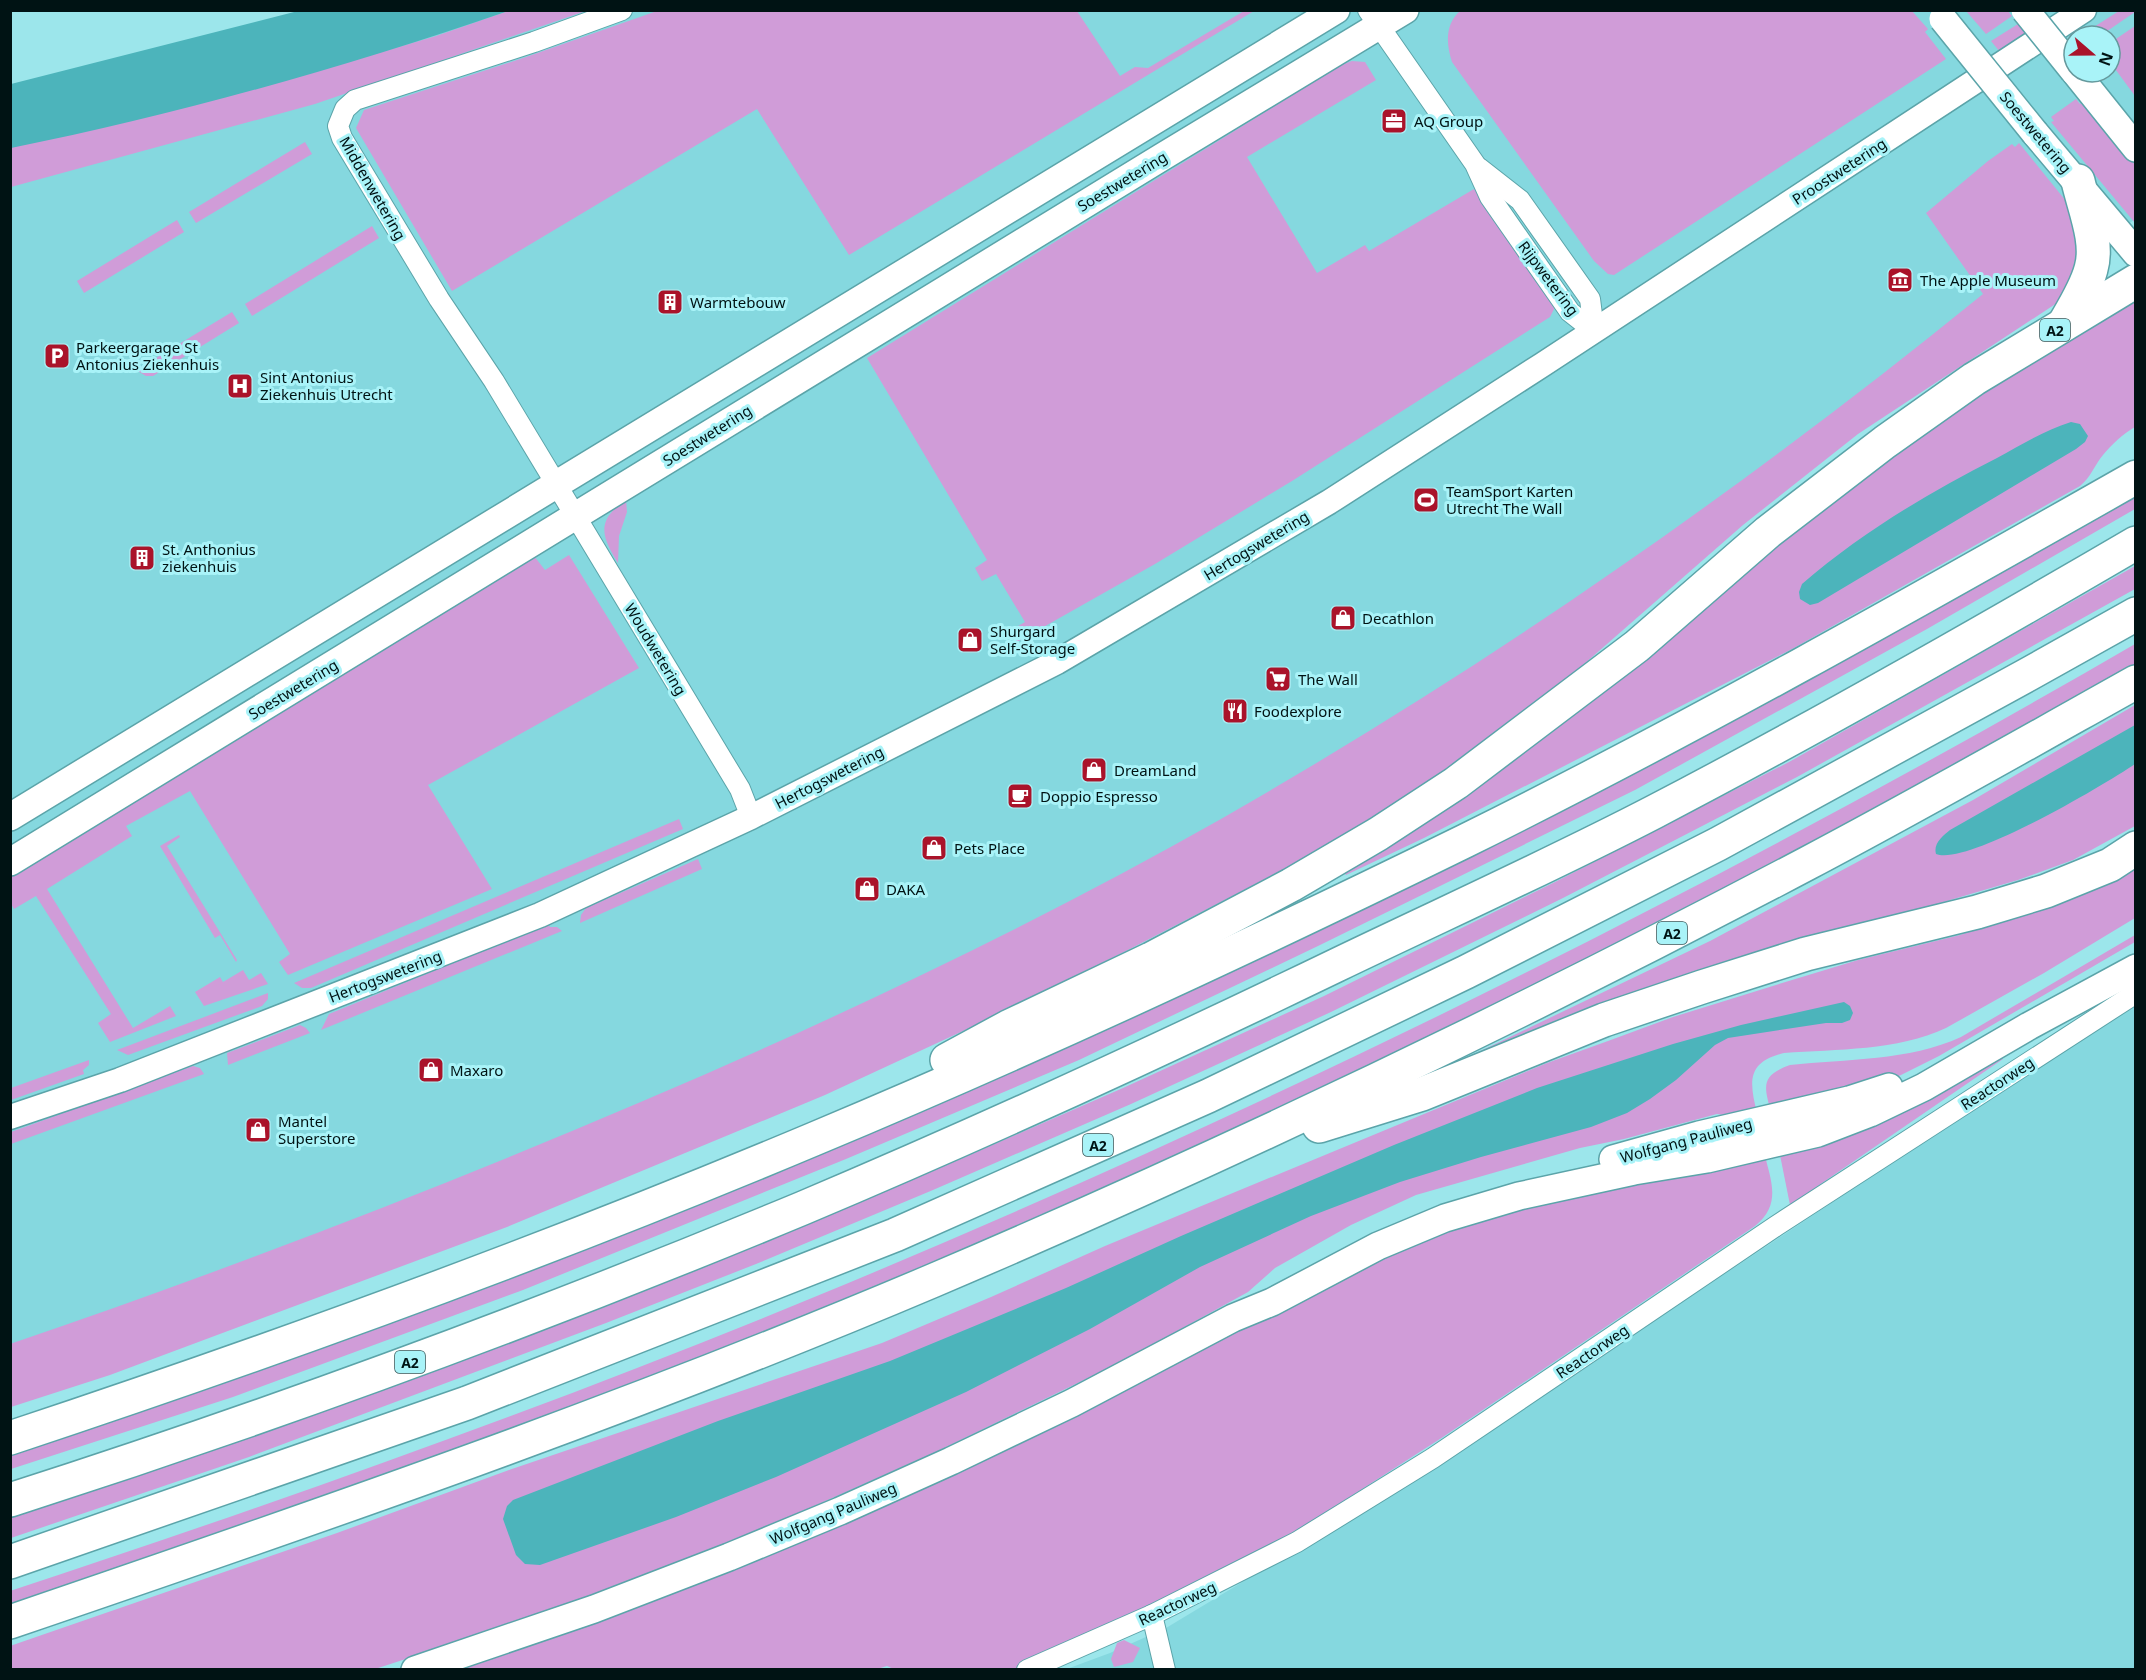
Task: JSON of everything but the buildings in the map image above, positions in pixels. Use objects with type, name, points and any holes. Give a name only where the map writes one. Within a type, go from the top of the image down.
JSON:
[{"type":"highway","name":"A2","points":[[2064,324],[2092,268],[2090,230],[2078,182]]},
{"type":"highway","name":"A2","points":[[747,1166],[1008,1027],[1151,959],[1292,885],[1388,828],[1456,783],[1627,653],[1768,532],[1885,442],[1974,380],[2136,281]]},
{"type":"highway","name":"A2","points":[[10,1438],[395,1304],[612,1221],[747,1166],[1026,1046],[1270,934],[1468,839],[1636,753],[1836,647],[2136,477]]},
{"type":"highway","name":"A2","points":[[10,1500],[108,1469],[433,1353],[587,1294],[804,1207],[1174,1043],[1654,812],[1797,735],[2136,543]]},
{"type":"highway","name":"A2","points":[[10,1562],[467,1403],[895,1235],[1208,1096],[1466,972],[1718,844],[2136,614]]},
{"type":"highway","name":"A2","points":[[10,1622],[494,1454],[648,1396],[932,1281],[1379,1079],[1562,990],[1810,862],[2136,682]]},
{"type":"highway","name":"A2","points":[[1197,1163],[1422,1095],[1604,1020],[1702,987],[1806,954],[1967,914],[2046,891],[2110,865],[2136,848]]},
{"type":"main road","points":[[10,817],[1336,10]]},
{"type":"main road","name":"Soestwetering","points":[[10,862],[1152,163],[1373,19],[1405,10]]},
{"type":"main road","points":[[2025,10],[2062,55]]},
{"type":"main road","name":"Soestwetering","points":[[1940,15],[2136,253]]},
{"type":"main road","points":[[2085,84],[2136,148]]},
{"type":"main road","name":"Wolfgang Pauliweg","points":[[1233,1318],[1264,1293],[1373,1233],[1439,1207],[1492,1190],[1537,1180],[1710,1132],[1850,1100],[1884,1089],[1922,1071],[2136,952]]},
{"type":"main road","name":"Wolfgang Pauliweg","points":[[415,1670],[594,1609],[840,1511],[1062,1408],[1233,1318],[1272,1302],[1378,1246],[1445,1218],[1519,1196],[1635,1171],[1707,1159],[1818,1133],[1869,1113],[1924,1087],[2136,968]]},
{"type":"street","name":"Middenwetering","points":[[557,484],[494,381],[439,299],[342,138],[338,126],[345,108],[355,100],[534,42],[622,10]]},
{"type":"street","name":"Proostwetering","points":[[1594,331],[2084,10]]},
{"type":"street","name":"Rijpwetering","points":[[1373,19],[1475,164],[1490,197],[1570,312],[1594,331]]},
{"type":"street","name":"Hertogswetering","points":[[10,1117],[120,1080],[540,915],[751,817],[1057,662],[1329,502],[1594,331]]},
{"type":"street","name":"Woudwetering","points":[[557,484],[740,789],[751,817]]},
{"type":"street","name":"Reactorweg","points":[[1027,1670],[1152,1616],[1297,1542],[1433,1458],[1776,1226],[2136,993]]},
{"type":"street","points":[[1152,1616],[1165,1670]]},
{"type":"shaded area","points":[[298,11],[508,11],[447,32],[262,88],[137,120],[11,148],[11,84]]},
{"type":"shaded area","points":[[495,11],[2135,11],[2135,219],[1880,414],[1070,943],[11,1389],[11,148],[259,88]]},
{"type":"shaded area","points":[[508,11],[586,11],[315,104],[11,187],[10,144],[259,88],[436,36]]},
{"type":"shaded area","points":[[657,11],[1077,11],[1120,76],[1135,67],[1148,68],[1244,11],[1254,11],[849,255],[757,109],[452,291],[356,128],[364,110]]},
{"type":"shaded area","points":[[1460,11],[1912,11],[1928,29],[1925,32],[1946,59],[1614,275],[1608,274],[1594,261],[1452,62],[1448,41],[1449,28]]},
{"type":"shaded area","points":[[1966,11],[2008,11],[2012,16],[1986,34]]},
{"type":"shaded area","points":[[2119,11],[2135,11],[2118,24],[2099,24]]},
{"type":"shaded area","points":[[2018,24],[2027,35],[2000,52],[1991,41]]},
{"type":"shaded area","points":[[2135,26],[2135,96],[2122,78],[2122,35]]},
{"type":"shaded area","points":[[1352,61],[1365,62],[1376,80],[1247,157],[1317,273],[1365,245],[1369,251],[1474,189],[1556,305],[1550,317],[1292,481],[1155,564],[1017,642],[1011,630],[1025,622],[996,574],[982,581],[975,568],[987,560],[867,358],[1341,65]]},
{"type":"shaded area","points":[[2076,99],[2080,104],[2085,100],[2135,165],[2135,223],[2051,122],[2054,121],[2051,117]]},
{"type":"shaded area","points":[[305,142],[312,154],[196,223],[189,212]]},
{"type":"shaded area","points":[[2019,143],[2070,206],[2084,258],[2060,301],[1858,434],[1743,525],[1575,672],[1480,748],[1405,799],[1306,858],[1128,950],[976,1025],[825,1095],[507,1227],[110,1375],[11,1407],[10,1344],[408,1198],[717,1069],[863,1003],[1008,933],[1151,858],[1321,760],[1420,699],[1517,637],[1707,505],[1801,437],[1983,294],[1926,213],[1988,161],[2012,144],[2015,147]]},
{"type":"shaded area","points":[[177,220],[184,232],[84,293],[77,281]]},
{"type":"shaded area","points":[[372,226],[379,238],[252,316],[245,304]]},
{"type":"shaded area","points":[[2135,297],[2135,427],[2110,447],[2080,486],[1794,648],[1424,838],[1346,875],[1342,870],[1455,803],[1554,731],[1727,581],[1941,414]]},
{"type":"shaded area","points":[[232,312],[239,323],[153,376],[146,376],[136,370]]},
{"type":"shaded area","points":[[2071,422],[2080,424],[2088,436],[2085,442],[2076,449],[1818,603],[1810,605],[1800,599],[1799,592],[1802,584],[1871,531],[1946,485],[2033,438]]},
{"type":"shaded area","points":[[2135,493],[2135,509],[1927,629],[1635,790],[1318,946],[1079,1060],[846,1159],[523,1290],[233,1397],[11,1469],[10,1451],[227,1378],[1629,773],[1920,618]]},
{"type":"shaded area","points":[[626,500],[627,512],[619,536],[618,563],[608,545],[604,529],[610,514]]},
{"type":"shaded area","points":[[569,555],[639,668],[428,785],[492,889],[288,975],[279,962],[290,954],[190,791],[126,826],[132,836],[47,889],[133,1028],[170,1006],[176,1016],[110,1042],[98,1023],[111,1014],[36,896],[14,909],[11,904],[10,877],[22,867],[534,556],[545,570]]},
{"type":"shaded area","points":[[2135,566],[2135,589],[1797,777],[1563,898],[1331,1012],[1131,1104],[756,1264],[606,1323],[249,1457],[11,1538],[10,1518],[244,1438],[599,1307],[749,1248],[1123,1088],[1324,996],[1555,882],[1789,762]]},
{"type":"shaded area","points":[[2135,644],[2135,666],[1804,851],[1445,1032],[1060,1212],[552,1421],[11,1611],[10,1591],[326,1483],[639,1367],[846,1284],[1176,1140],[1339,1064],[1662,904],[1821,820]]},
{"type":"shaded area","points":[[2135,705],[2135,826],[2073,860],[2018,880],[1930,906],[1788,943],[1443,1069],[1710,941],[1973,800]]},
{"type":"shaded area","points":[[2135,725],[2135,764],[2067,805],[2005,836],[1976,848],[1952,854],[1936,854],[1937,843],[1950,830]]},
{"type":"shaded area","points":[[679,819],[683,829],[311,988],[302,988],[294,983]]},
{"type":"shaded area","points":[[179,835],[180,837],[167,846],[237,960],[236,962],[220,935],[215,938],[160,846]]},
{"type":"shaded area","points":[[698,859],[702,869],[580,923],[581,915],[586,908]]},
{"type":"shaded area","points":[[2135,868],[2135,918],[1946,1028],[1927,1036],[1887,1045],[1784,1053],[1763,1062],[1754,1074],[1752,1082],[1757,1113],[1726,1120],[1723,1115],[1717,1114],[1624,1139],[1580,1148],[1416,1195],[1351,1225],[1275,1268],[1248,1292],[1121,1362],[940,1450],[774,1524],[644,1576],[516,1623],[372,1670],[11,1669],[10,1646],[337,1533],[509,1470],[882,1343],[1105,1246],[1547,1063],[1673,1017],[1792,980],[1858,960],[1960,935],[2023,913]]},
{"type":"shaded area","points":[[548,924],[562,931],[321,1030],[329,1014]]},
{"type":"shaded area","points":[[2135,935],[2135,942],[1939,1056],[1901,1075],[1859,1092],[1771,1111],[1766,1088],[1767,1082],[1774,1073],[1781,1069],[1790,1065],[1899,1055],[1941,1045],[1961,1037]]},
{"type":"shaded area","points":[[243,970],[249,980],[261,973],[268,984],[204,1006],[195,992],[220,977],[223,982]]},
{"type":"shaded area","points":[[268,993],[268,999],[262,1006],[128,1055],[117,1050]]},
{"type":"shaded area","points":[[2135,1001],[2135,1669],[1064,1670],[1166,1628],[1445,1460]]},
{"type":"shaded area","points":[[1844,1002],[1850,1006],[1853,1013],[1850,1020],[1842,1023],[1826,1023],[1728,1038],[1715,1045],[1676,1080],[1627,1113],[1591,1127],[1400,1182],[1311,1216],[1200,1267],[1090,1329],[966,1392],[776,1477],[676,1517],[540,1565],[525,1564],[516,1555],[503,1519],[507,1506],[513,1500],[718,1421],[890,1361],[1066,1288],[1394,1145],[1537,1088],[1673,1044],[1741,1025]]},
{"type":"shaded area","points":[[300,1025],[310,1033],[228,1065],[227,1053]]},
{"type":"shaded area","points":[[2000,1053],[2003,1059],[1790,1205],[1779,1150]]},
{"type":"shaded area","points":[[89,1060],[89,1065],[83,1070],[84,1074],[11,1100],[11,1088]]},
{"type":"shaded area","points":[[193,1066],[200,1068],[204,1074],[11,1144],[11,1132]]},
{"type":"shaded area","points":[[1764,1152],[1771,1182],[1772,1201],[1763,1218],[1755,1226],[1443,1437],[1292,1533],[1167,1599],[1069,1647],[1015,1669],[896,1670],[887,1666],[874,1670],[454,1670],[560,1636],[827,1530],[1419,1233]]},
{"type":"shaded area","points":[[1124,1640],[1140,1648],[1133,1662],[1114,1667],[1111,1659],[1117,1643]]},
{"type":"place","name":"AQ Group","points":[[1394,121]]},
{"type":"place","name":"The Apple Museum","points":[[1900,280]]},
{"type":"place","name":"Warmtebouw","points":[[670,302]]},
{"type":"place","name":"Parkeergarage St Antonius Ziekenhuis","points":[[57,356]]},
{"type":"place","name":"Sint Antonius Ziekenhuis Utrecht","points":[[240,386]]},
{"type":"place","name":"TeamSport Karten Utrecht The Wall","points":[[1426,500]]},
{"type":"place","name":"St. Anthonius ziekenhuis","points":[[142,558]]},
{"type":"place","name":"Decathlon","points":[[1343,618]]},
{"type":"place","name":"Shurgard Self-Storage","points":[[970,640]]},
{"type":"place","name":"The Wall","points":[[1278,679]]},
{"type":"place","name":"Foodexplore","points":[[1235,711]]},
{"type":"place","name":"DreamLand","points":[[1094,770]]},
{"type":"place","name":"Doppio Espresso","points":[[1020,796]]},
{"type":"place","name":"Pets Place","points":[[934,848]]},
{"type":"place","name":"DAKA","points":[[867,889]]},
{"type":"place","name":"Maxaro","points":[[431,1070]]},
{"type":"place","name":"Mantel Superstore","points":[[258,1130]]}]
